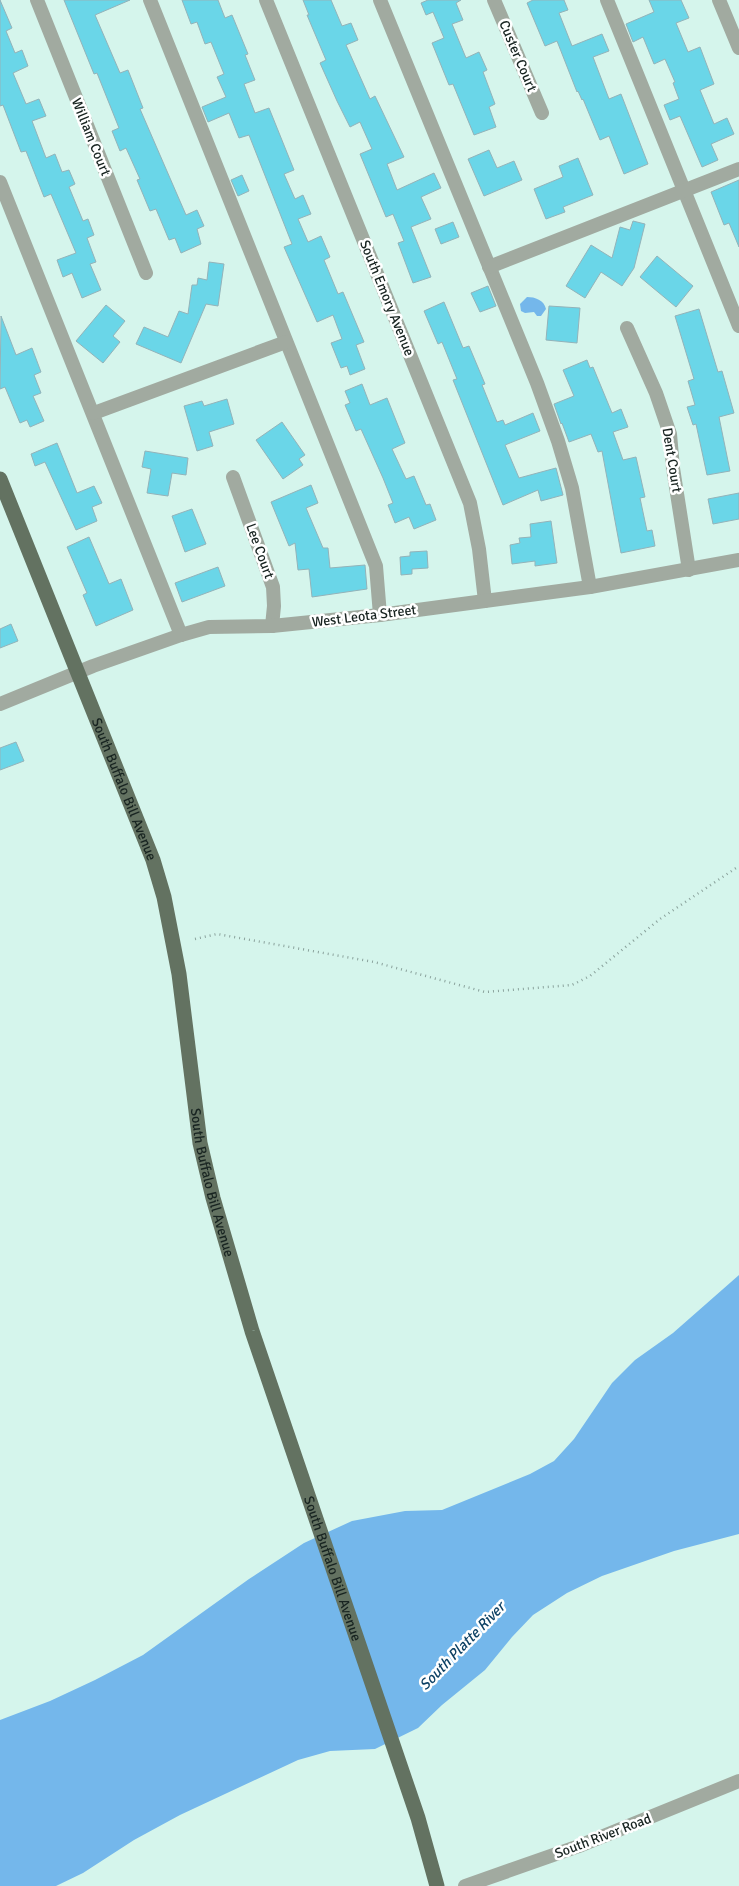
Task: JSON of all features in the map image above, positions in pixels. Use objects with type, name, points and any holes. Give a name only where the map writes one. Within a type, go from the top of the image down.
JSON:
[{"type":"main road","name":"South Buffalo Bill Avenue","points":[[0,479],[153,860],[164,898],[179,974],[200,1143],[213,1198],[252,1331],[418,1818],[437,1886]]},
{"type":"street","name":"William Court","points":[[37,0],[146,273]]},
{"type":"street","points":[[150,0],[376,566],[380,615]]},
{"type":"street","name":"South Emory Avenue","points":[[266,0],[470,503],[480,549],[485,601]]},
{"type":"street","points":[[380,0],[537,383],[558,441],[572,488],[590,587]]},
{"type":"street","name":"Custer Court","points":[[494,0],[542,113]]},
{"type":"street","points":[[607,0],[739,326]]},
{"type":"street","points":[[720,0],[739,48]]},
{"type":"street","points":[[490,267],[739,169]]},
{"type":"street","points":[[0,182],[181,635]]},
{"type":"street","name":"Dent Court","points":[[626,328],[656,393],[670,434],[689,570]]},
{"type":"street","points":[[94,414],[286,342]]},
{"type":"street","name":"Lee Court","points":[[233,477],[273,587],[272,626]]},
{"type":"street","name":"West Leota Street","points":[[0,704],[181,635],[209,627],[272,626],[380,615],[590,587],[739,560]]},
{"type":"street","name":"South River Road","points":[[465,1886],[579,1846],[739,1781]]},
{"type":"path","points":[[195,939],[217,934],[374,962],[485,992],[572,985],[590,976],[660,919],[739,866]]},
{"type":"water","points":[[527,297],[536,298],[543,303],[546,309],[541,316],[537,316],[534,312],[525,313],[521,311],[520,304]]},
{"type":"water","name":"South Platte River","points":[[739,1275],[739,1534],[674,1551],[602,1576],[567,1593],[533,1615],[485,1670],[442,1705],[418,1728],[375,1749],[330,1751],[298,1760],[180,1815],[134,1840],[83,1873],[56,1886],[0,1886],[0,1720],[50,1701],[143,1655],[249,1579],[304,1543],[352,1521],[405,1511],[442,1510],[530,1474],[554,1461],[574,1439],[612,1383],[635,1360],[673,1333]]},
{"type":"building","points":[[0,0],[12,28],[6,31],[15,53],[22,50],[28,66],[13,73],[26,104],[39,99],[46,116],[32,121],[46,158],[55,154],[62,172],[69,170],[75,184],[69,187],[83,221],[88,219],[94,235],[87,238],[96,262],[90,264],[101,290],[82,298],[72,273],[63,277],[57,260],[76,253],[51,194],[44,197],[26,151],[21,152],[3,105],[0,106]]},
{"type":"building","points":[[64,0],[130,0],[95,15],[120,73],[128,70],[143,108],[140,109],[186,215],[197,210],[204,226],[197,229],[201,244],[181,253],[175,238],[169,240],[156,209],[150,211],[137,180],[140,179],[126,148],[120,151],[112,131],[119,128],[97,73],[94,74]]},
{"type":"building","points":[[182,0],[218,0],[225,18],[232,15],[248,54],[245,55],[255,80],[244,84],[255,113],[269,108],[294,170],[284,174],[295,199],[303,195],[311,214],[298,219],[308,242],[321,236],[330,257],[324,260],[338,294],[343,292],[364,342],[356,345],[365,369],[350,375],[347,366],[341,368],[331,343],[342,339],[333,315],[317,322],[284,247],[292,244],[249,135],[239,138],[229,113],[208,122],[202,107],[226,97],[217,77],[224,74],[211,42],[205,44],[197,22],[191,24]]},
{"type":"building","points":[[303,0],[331,0],[342,26],[351,23],[358,40],[346,45],[370,99],[375,96],[404,157],[387,164],[397,190],[434,173],[441,188],[421,197],[431,219],[411,227],[431,277],[413,283],[398,243],[404,241],[393,214],[386,217],[360,154],[372,149],[360,122],[350,127],[337,101],[320,63],[326,60],[307,15],[309,15]]},
{"type":"building","points":[[428,0],[461,0],[456,3],[463,20],[452,24],[466,58],[479,52],[487,70],[483,72],[495,104],[489,107],[496,127],[474,135],[453,84],[449,85],[432,43],[444,38],[433,12],[426,15],[421,3]]},
{"type":"building","points":[[533,0],[564,0],[568,10],[559,13],[572,46],[602,34],[609,51],[593,57],[609,99],[621,94],[648,164],[624,174],[609,136],[600,140],[583,99],[577,92],[557,41],[545,46],[527,3]]},
{"type":"building","points":[[649,0],[681,0],[689,18],[676,23],[688,52],[700,47],[714,84],[700,90],[714,124],[727,118],[734,134],[711,144],[718,160],[702,167],[680,116],[670,120],[664,105],[679,99],[673,83],[675,82],[665,59],[654,64],[643,37],[633,42],[626,24],[654,12]]},
{"type":"building","points":[[489,150],[497,168],[514,161],[522,180],[484,196],[468,159]]},
{"type":"building","points":[[578,158],[593,195],[563,207],[565,212],[546,219],[534,189],[563,177],[559,166]]},
{"type":"building","points":[[242,175],[249,191],[238,196],[231,180]]},
{"type":"building","points":[[739,180],[739,247],[729,223],[724,225],[711,192]]},
{"type":"building","points":[[633,221],[645,224],[634,268],[622,286],[601,272],[585,298],[566,286],[591,245],[612,258],[620,227],[630,230]]},
{"type":"building","points":[[453,222],[459,237],[441,244],[435,229]]},
{"type":"building","points":[[657,256],[693,286],[676,307],[640,277]]},
{"type":"building","points":[[209,262],[224,264],[218,306],[206,304],[181,363],[136,344],[144,327],[168,337],[179,311],[188,314],[192,285],[197,285],[198,278],[207,280]]},
{"type":"building","points":[[488,286],[496,306],[480,312],[471,293]]},
{"type":"building","points":[[444,302],[463,348],[469,346],[485,384],[482,385],[497,422],[503,420],[505,425],[533,413],[540,431],[505,445],[519,478],[556,468],[563,495],[541,501],[538,490],[503,505],[453,380],[457,379],[442,342],[438,344],[424,311]]},
{"type":"building","points":[[106,305],[125,321],[113,336],[120,342],[103,363],[76,341]]},
{"type":"building","points":[[549,306],[580,308],[577,343],[546,340]]},
{"type":"building","points":[[699,309],[718,372],[722,371],[734,413],[719,417],[730,471],[707,475],[696,424],[693,425],[687,407],[695,405],[688,381],[694,379],[675,316]]},
{"type":"building","points":[[1,316],[16,355],[32,348],[41,372],[34,375],[41,393],[33,396],[44,421],[30,427],[27,420],[20,423],[5,387],[0,389]]},
{"type":"building","points":[[587,360],[590,368],[593,367],[612,413],[621,409],[628,427],[613,432],[623,460],[636,457],[645,497],[640,498],[647,531],[652,530],[655,546],[621,553],[602,451],[598,452],[591,434],[569,442],[561,424],[554,404],[574,396],[563,370]]},
{"type":"building","points":[[362,384],[370,405],[387,398],[405,443],[392,449],[406,479],[414,476],[426,505],[430,504],[436,520],[414,529],[409,517],[395,523],[388,505],[393,503],[383,478],[361,429],[356,431],[345,405],[350,403],[345,391]]},
{"type":"building","points":[[227,399],[234,424],[209,432],[213,446],[197,451],[184,406],[202,401],[204,406]]},
{"type":"building","points":[[282,422],[305,455],[299,459],[303,465],[283,479],[256,440]]},
{"type":"building","points":[[57,443],[77,493],[94,486],[102,503],[92,507],[97,521],[76,530],[45,462],[35,466],[31,454]]},
{"type":"building","points":[[145,451],[188,458],[186,475],[172,473],[168,496],[147,493],[151,469],[142,467]]},
{"type":"building","points":[[311,485],[318,503],[306,508],[323,548],[328,548],[330,568],[365,565],[367,589],[312,597],[309,569],[298,570],[295,543],[289,546],[271,502]]},
{"type":"building","points":[[739,493],[739,519],[713,524],[708,499]]},
{"type":"building","points":[[192,509],[206,544],[185,552],[172,516]]},
{"type":"building","points":[[551,521],[557,563],[535,566],[535,561],[512,564],[510,545],[520,543],[519,538],[531,537],[530,524]]},
{"type":"building","points":[[89,537],[109,584],[121,579],[133,610],[96,626],[83,595],[87,593],[67,547]]},
{"type":"building","points":[[427,551],[428,568],[412,569],[412,574],[401,575],[400,557],[410,556],[410,552]]},
{"type":"building","points":[[218,567],[225,586],[182,602],[175,583]]},
{"type":"building","points":[[11,624],[18,641],[0,648],[0,629]]},
{"type":"building","points":[[16,742],[24,761],[0,770],[0,748]]}]
